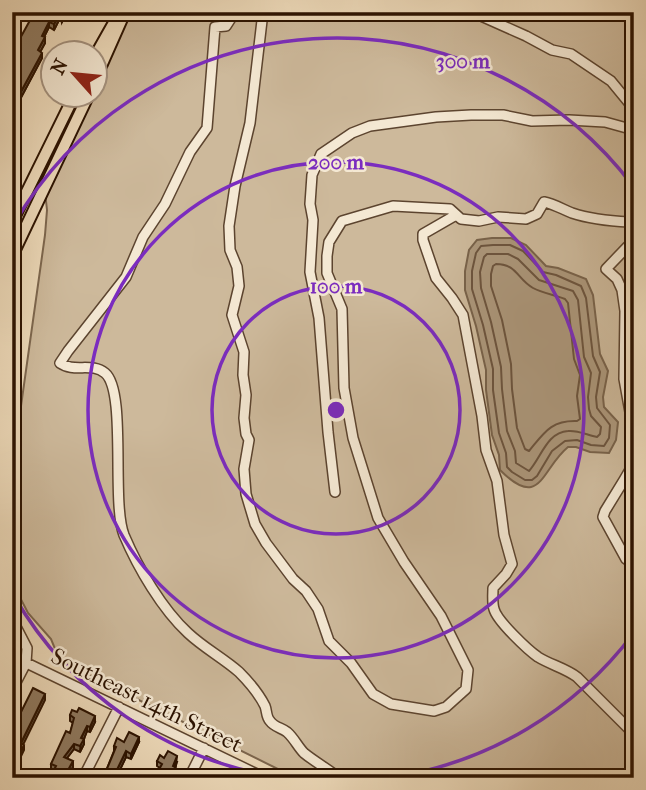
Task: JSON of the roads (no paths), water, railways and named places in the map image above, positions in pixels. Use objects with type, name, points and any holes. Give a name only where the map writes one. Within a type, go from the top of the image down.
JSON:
[{"type":"main road","points":[[106,38],[122,12]]},
{"type":"main road","points":[[108,47],[122,12]]},
{"type":"main road","points":[[12,222],[68,108]]},
{"type":"main road","points":[[12,257],[82,108]]},
{"type":"street","points":[[12,18],[15,12]]},
{"type":"street","points":[[234,12],[226,26],[215,27],[207,128],[190,152],[165,204],[143,237],[126,277],[60,363],[70,368],[100,369],[109,375],[114,386],[120,513],[124,533],[143,571],[168,611],[188,633],[238,672],[261,699],[267,710],[267,718],[272,724],[288,733],[304,752],[339,778]]},
{"type":"street","points":[[263,12],[250,123],[235,186],[229,226],[230,250],[237,267],[239,286],[232,315],[244,352],[244,418],[249,440],[244,469],[246,494],[255,524],[265,543],[318,608],[329,641],[351,663],[373,694],[391,704],[434,711],[446,707],[466,689],[468,670],[441,615],[404,562],[378,518],[353,438],[344,388],[342,309],[327,273],[329,242],[342,221],[393,206],[450,209],[461,219],[479,221],[498,217],[526,219],[537,214],[544,202],[586,217],[629,222]]},
{"type":"street","points":[[472,12],[552,50],[571,54],[611,81],[634,109]]},
{"type":"street","points":[[335,492],[319,318],[310,272],[312,175],[321,154],[352,133],[370,126],[436,117],[471,115],[533,121],[605,122],[634,130]]},
{"type":"street","points":[[456,215],[423,234],[423,240],[436,278],[463,314],[486,450],[497,481],[504,535],[512,564],[493,588],[494,610],[528,650],[577,677],[634,734]]},
{"type":"street","points":[[634,235],[629,245],[606,269],[617,279],[622,290],[625,323],[624,379],[634,434]]},
{"type":"street","points":[[634,455],[631,468],[603,517],[626,559],[634,565]]},
{"type":"street","points":[[12,619],[27,648],[26,663],[12,690]]},
{"type":"street","name":"Southeast 14th Street","points":[[12,656],[265,778]]},
{"type":"street","points":[[83,778],[119,707]]},
{"type":"street","points":[[189,778],[204,748]]},
{"type":"water","points":[[511,238],[526,245],[546,266],[586,279],[593,295],[600,354],[608,371],[604,407],[618,422],[616,440],[609,453],[568,447],[532,487],[524,487],[514,482],[500,470],[499,455],[492,435],[486,370],[465,290],[469,250],[477,240]]}]
